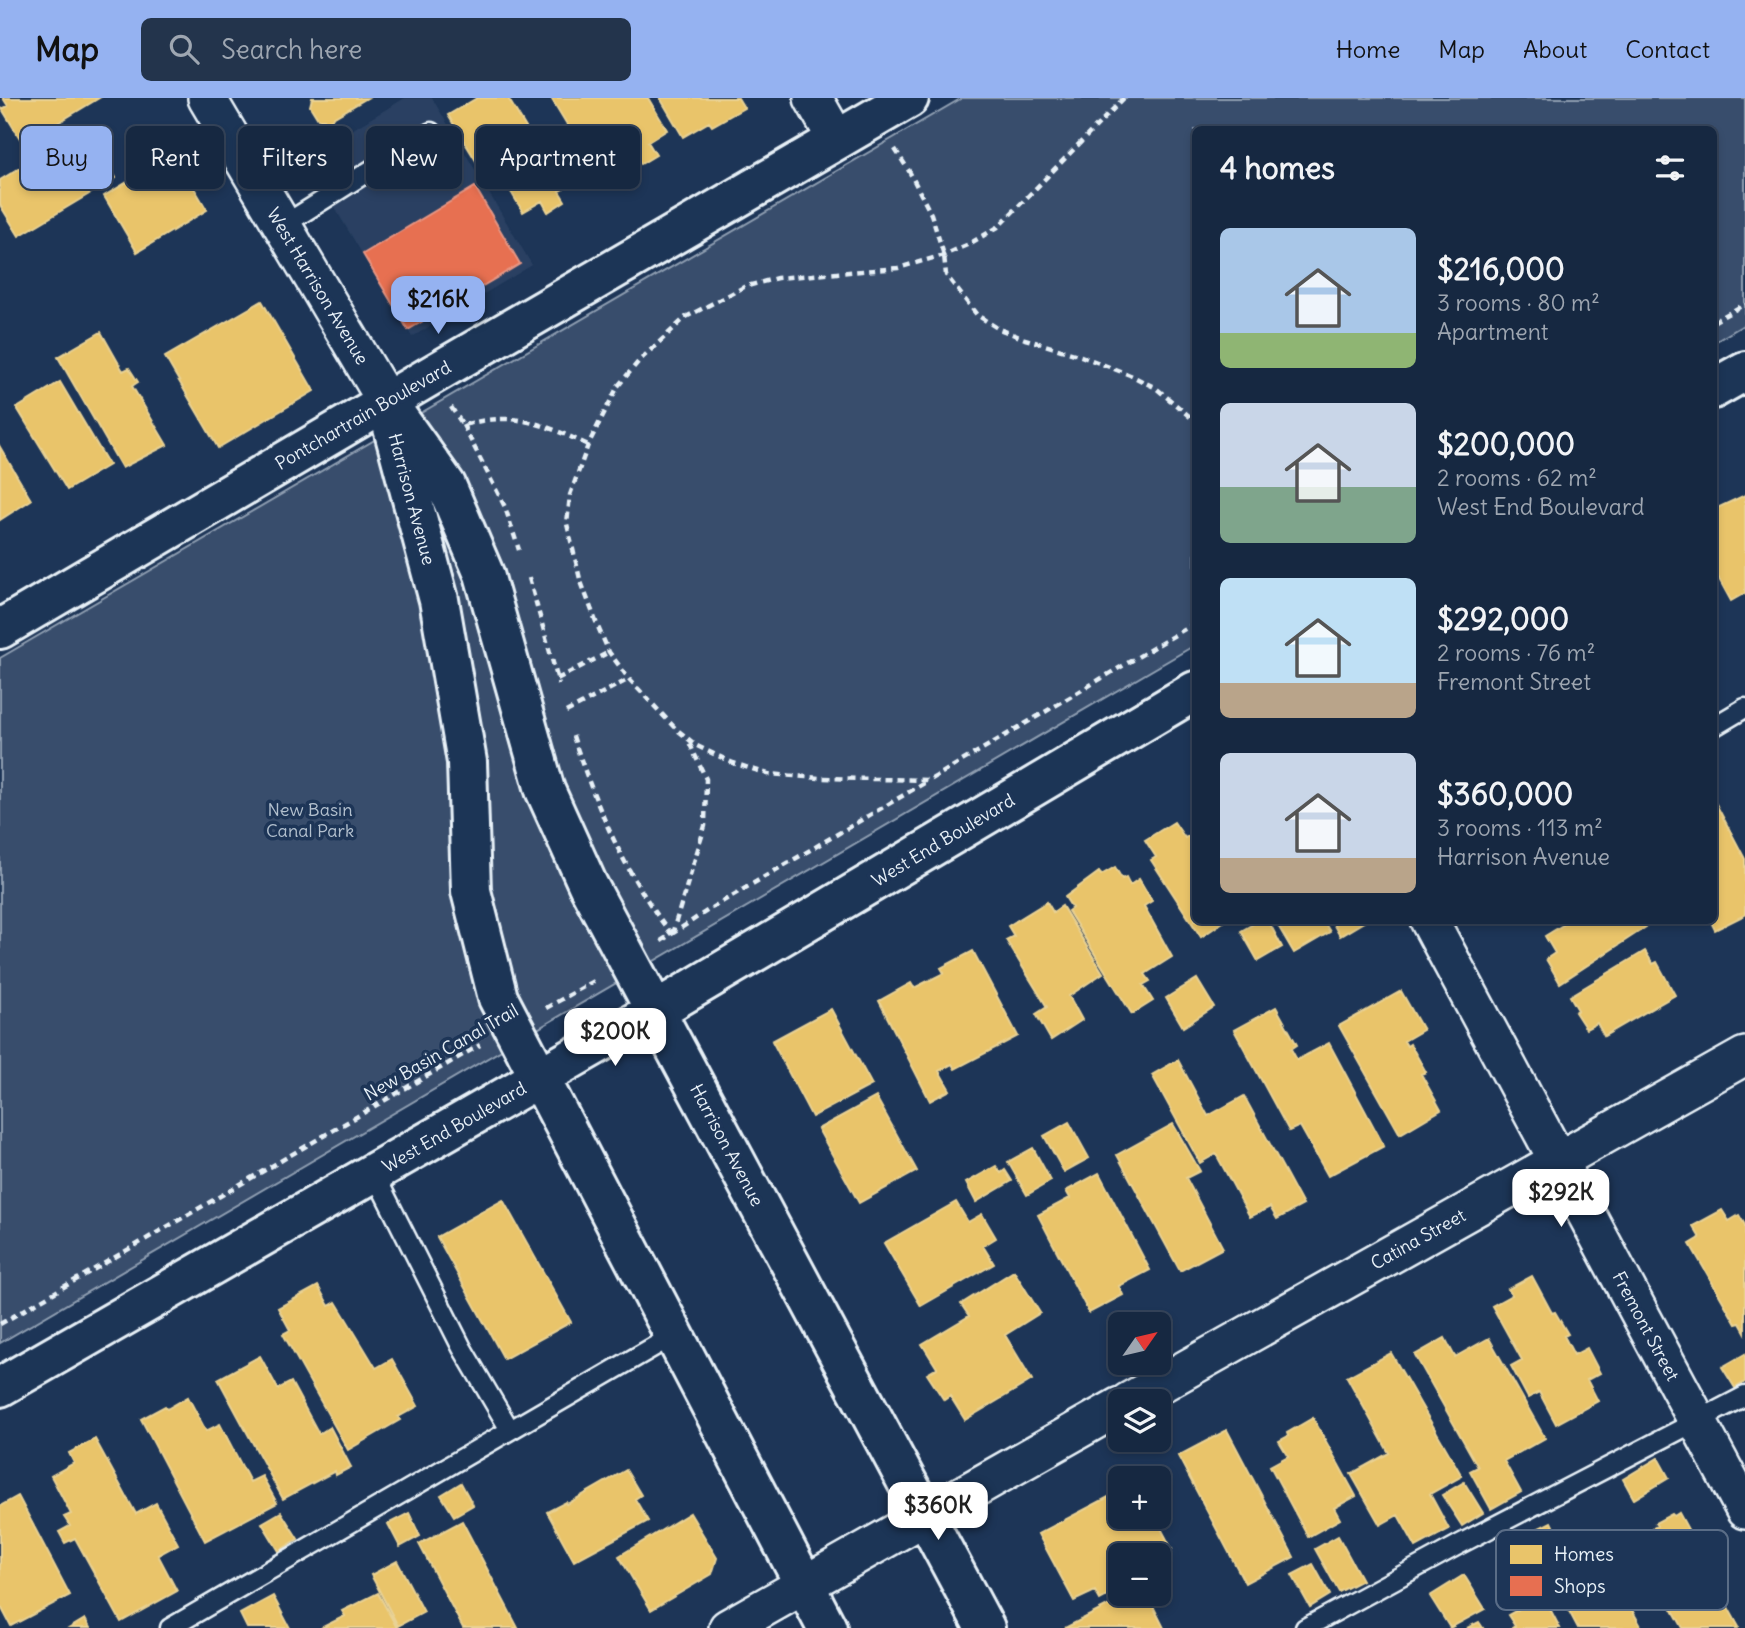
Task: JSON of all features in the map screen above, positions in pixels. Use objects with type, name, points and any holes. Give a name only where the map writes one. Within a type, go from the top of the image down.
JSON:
[{"type":"street","name":"West Harrison Avenue","points":[[207,98],[386,401]]},
{"type":"street","points":[[813,98],[837,140]]},
{"type":"street","name":"Pontchartrain Boulevard","points":[[0,629],[386,401],[909,98]]},
{"type":"street","points":[[1717,387],[1745,371]]},
{"type":"street","name":"Harrison Avenue","points":[[386,401],[452,497],[484,574],[545,790],[588,885],[985,1628]]},
{"type":"street","name":"Harrison Avenue","points":[[386,401],[439,600],[467,762],[471,891],[498,998],[828,1628]]},
{"type":"street","name":"West End Boulevard","points":[[0,1387],[655,1011],[1192,693]]},
{"type":"street","name":"Fremont Street","points":[[1431,924],[1745,1510]]},
{"type":"street","name":"Catina Street","points":[[1151,1389],[1745,1056]]},
{"type":"street","points":[[728,1628],[1108,1413]]},
{"type":"lane","points":[[282,226],[366,173]]},
{"type":"lane","points":[[1717,725],[1745,708]]},
{"type":"lane","points":[[374,1173],[462,1348],[510,1430]]},
{"type":"lane","points":[[170,1628],[674,1335]]},
{"type":"lane","points":[[1305,1628],[1745,1396]]},
{"type":"path","points":[[930,780],[768,774],[712,755],[687,738],[629,679],[609,652],[580,579],[567,524],[570,495],[588,445],[618,386],[639,361],[686,317],[744,287],[777,278],[898,268],[944,255],[998,228],[1124,98]]},
{"type":"path","points":[[876,117],[921,193],[944,255],[946,275],[977,315],[999,329],[1025,340],[1080,356],[1130,375],[1156,388],[1192,418]]},
{"type":"path","points":[[1717,320],[1745,304]]},
{"type":"path","points":[[432,375],[463,425],[505,507],[522,557]]},
{"type":"path","points":[[463,425],[502,418],[520,420],[539,424],[588,445]]},
{"type":"path","points":[[526,569],[560,690]]},
{"type":"path","name":"New Basin Canal Trail","points":[[0,1324],[629,961],[713,907],[1192,625]]},
{"type":"path","points":[[558,679],[609,652]]},
{"type":"path","points":[[566,712],[629,679]]},
{"type":"path","points":[[563,701],[586,778],[620,852],[638,888],[672,935]]},
{"type":"path","points":[[672,935],[705,826],[706,779],[687,738]]},
{"type":"shaded area","points":[[405,98],[432,98],[449,126],[366,126],[366,189],[462,189],[462,148],[476,171],[476,189],[486,189],[532,265],[412,337],[324,189],[352,189],[352,130]]},
{"type":"green space","name":"New Basin Canal Park","points":[[962,98],[1745,98],[1745,324],[1717,341],[1717,126],[1192,126],[1192,647],[0,1343],[0,658]]},
{"type":"building: Homes","points":[[3,98],[99,98],[53,126],[21,126],[21,140],[2,109],[8,106]]},
{"type":"building: Homes","points":[[312,98],[367,98],[326,122],[324,119],[318,119],[310,106]]},
{"type":"building: Homes","points":[[477,98],[508,98],[525,126],[476,126],[476,161],[462,138],[462,126],[455,126],[448,115]]},
{"type":"building: Homes","points":[[551,98],[648,98],[667,130],[648,142],[656,155],[641,164],[640,126],[568,126]]},
{"type":"building: Homes","points":[[660,98],[738,98],[744,108],[712,126],[709,122],[683,137]]},
{"type":"building: Homes","points":[[21,167],[21,189],[98,189],[19,236],[0,205],[0,180]]},
{"type":"building: Homes","points":[[126,183],[126,189],[195,189],[207,210],[137,252],[104,196]]},
{"type":"building: Homes","points":[[509,189],[563,189],[559,191],[565,201],[548,212],[542,201],[523,212]]},
{"type":"building: Homes","points":[[262,301],[314,391],[218,448],[165,357]]},
{"type":"building: Homes","points":[[101,332],[123,371],[129,368],[138,382],[132,386],[167,445],[122,468],[58,357]]},
{"type":"building: Homes","points":[[60,382],[109,465],[67,490],[17,408]]},
{"type":"building: Homes","points":[[0,447],[31,500],[0,520]]},
{"type":"building: Homes","points":[[1745,495],[1745,593],[1731,601],[1717,575],[1717,508]]},
{"type":"building: Homes","points":[[1717,806],[1745,859],[1745,915],[1715,930],[1712,924],[1717,924]]},
{"type":"building: Homes","points":[[1174,822],[1185,838],[1192,834],[1192,923],[1151,860],[1156,857],[1145,840]]},
{"type":"building: Homes","points":[[1115,867],[1122,879],[1126,877],[1130,885],[1139,879],[1152,901],[1144,906],[1172,957],[1145,974],[1150,981],[1143,985],[1153,1001],[1132,1014],[1068,911],[1072,908],[1065,897],[1099,872],[1101,875]]},
{"type":"building: Homes","points":[[1047,902],[1053,912],[1062,906],[1103,973],[1069,996],[1082,1020],[1051,1040],[1036,1014],[1047,1007],[1006,940],[1014,936],[1008,926]]},
{"type":"building: Homes","points":[[1193,924],[1220,924],[1201,937]]},
{"type":"building: Homes","points":[[1253,924],[1270,924],[1282,947],[1258,961],[1241,931]]},
{"type":"building: Homes","points":[[1277,924],[1325,924],[1330,932],[1294,953]]},
{"type":"building: Homes","points":[[1333,924],[1360,924],[1340,936]]},
{"type":"building: Homes","points":[[1564,924],[1644,924],[1646,927],[1560,983],[1546,959],[1555,953],[1545,936]]},
{"type":"building: Homes","points":[[973,951],[1018,1036],[955,1069],[952,1064],[939,1071],[950,1090],[930,1101],[879,1001],[911,983],[914,988],[944,973],[941,968]]},
{"type":"building: Homes","points":[[1645,951],[1653,964],[1657,962],[1675,995],[1604,1036],[1597,1023],[1586,1029],[1575,1012],[1578,1010],[1570,996]]},
{"type":"building: Homes","points":[[1197,979],[1214,1007],[1183,1027],[1166,998]]},
{"type":"building: Homes","points":[[1401,991],[1423,1030],[1404,1041],[1407,1046],[1410,1044],[1426,1072],[1421,1074],[1441,1110],[1400,1134],[1339,1026]]},
{"type":"building: Homes","points":[[1276,1007],[1297,1045],[1291,1049],[1297,1060],[1329,1043],[1384,1146],[1328,1176],[1300,1126],[1289,1131],[1234,1030]]},
{"type":"building: Homes","points":[[831,1009],[872,1085],[812,1117],[772,1041]]},
{"type":"building: Homes","points":[[1178,1060],[1208,1116],[1244,1096],[1303,1205],[1277,1219],[1270,1207],[1250,1217],[1216,1154],[1200,1163],[1152,1075]]},
{"type":"building: Homes","points":[[876,1097],[917,1171],[859,1203],[818,1129]]},
{"type":"building: Homes","points":[[1069,1122],[1089,1158],[1064,1172],[1044,1136]]},
{"type":"building: Homes","points":[[1173,1124],[1200,1171],[1186,1178],[1223,1248],[1180,1271],[1117,1155]]},
{"type":"building: Homes","points":[[1033,1148],[1051,1181],[1027,1195],[1008,1162]]},
{"type":"building: Homes","points":[[996,1166],[1001,1173],[1005,1170],[1012,1181],[976,1202],[966,1183]]},
{"type":"building: Homes","points":[[1099,1173],[1150,1270],[1119,1286],[1123,1295],[1089,1313],[1038,1215],[1070,1198],[1066,1191]]},
{"type":"building: Homes","points":[[503,1200],[571,1322],[504,1359],[437,1237]]},
{"type":"building: Homes","points":[[956,1202],[968,1222],[982,1214],[996,1238],[983,1246],[994,1264],[921,1306],[884,1243]]},
{"type":"building: Homes","points":[[1722,1210],[1729,1221],[1739,1215],[1745,1225],[1745,1332],[1740,1323],[1736,1324],[1690,1244],[1700,1238],[1693,1226]]},
{"type":"building: Homes","points":[[1014,1271],[1040,1313],[1005,1335],[1032,1380],[965,1420],[950,1396],[944,1400],[927,1374],[937,1368],[922,1344],[969,1316],[961,1304]]},
{"type":"building: Homes","points":[[1532,1276],[1552,1313],[1555,1312],[1568,1334],[1564,1336],[1574,1355],[1587,1348],[1600,1373],[1587,1380],[1598,1401],[1556,1424],[1539,1392],[1528,1398],[1511,1366],[1522,1360],[1492,1306],[1512,1295],[1508,1289]]},
{"type":"building: Homes","points":[[318,1286],[329,1306],[336,1302],[376,1368],[392,1359],[418,1406],[398,1417],[400,1420],[348,1450],[283,1334],[290,1330],[278,1308]]},
{"type":"building: Homes","points":[[1445,1338],[1455,1357],[1489,1338],[1545,1438],[1504,1461],[1521,1492],[1491,1509],[1470,1471],[1478,1467],[1415,1355]]},
{"type":"building: Homes","points":[[1391,1353],[1462,1476],[1430,1494],[1449,1529],[1416,1547],[1398,1515],[1380,1525],[1351,1474],[1389,1453],[1347,1377]]},
{"type":"building: Homes","points":[[1745,1354],[1745,1382],[1735,1388],[1722,1367]]},
{"type":"building: Homes","points":[[260,1356],[278,1389],[291,1382],[319,1434],[330,1427],[351,1467],[336,1475],[335,1471],[283,1499],[218,1379]]},
{"type":"building: Homes","points":[[188,1397],[206,1431],[220,1424],[250,1482],[262,1476],[277,1503],[205,1541],[141,1419]]},
{"type":"building: Homes","points":[[1313,1418],[1356,1496],[1334,1508],[1340,1519],[1308,1537],[1270,1466],[1288,1456],[1279,1441],[1288,1436],[1287,1433]]},
{"type":"building: Homes","points":[[1227,1430],[1294,1557],[1245,1583],[1178,1456]]},
{"type":"building: Homes","points":[[95,1439],[136,1514],[156,1503],[178,1544],[158,1555],[177,1591],[121,1622],[75,1538],[65,1543],[59,1532],[70,1526],[64,1517],[71,1514],[51,1476],[74,1463],[69,1453]]},
{"type":"building: Homes","points":[[1658,1458],[1669,1478],[1634,1499],[1623,1479]]},
{"type":"building: Homes","points":[[626,1470],[641,1495],[635,1499],[648,1521],[574,1561],[547,1512],[566,1502],[567,1504]]},
{"type":"building: Homes","points":[[1464,1482],[1483,1513],[1462,1526],[1442,1495]]},
{"type":"building: Homes","points":[[461,1483],[473,1505],[454,1516],[441,1495]]},
{"type":"building: Homes","points":[[18,1496],[70,1595],[11,1626],[0,1605],[0,1506]]},
{"type":"building: Homes","points":[[1108,1497],[1108,1529],[1161,1529],[1169,1543],[1108,1543],[1108,1596],[1100,1600],[1095,1591],[1074,1601],[1038,1534]]},
{"type":"building: Homes","points":[[281,1512],[298,1539],[279,1551],[262,1523]]},
{"type":"building: Homes","points":[[409,1513],[420,1536],[400,1547],[388,1524]]},
{"type":"building: Homes","points":[[690,1513],[717,1558],[712,1574],[651,1610],[619,1556]]},
{"type":"building: Homes","points":[[1679,1513],[1688,1530],[1650,1530],[1657,1526],[1655,1523],[1672,1514],[1674,1516]]},
{"type":"building: Homes","points":[[462,1521],[518,1628],[463,1628],[419,1544]]},
{"type":"building: Homes","points":[[1551,1522],[1555,1530],[1535,1530]]},
{"type":"building: Homes","points":[[1338,1536],[1362,1580],[1339,1592],[1315,1549]]},
{"type":"building: Homes","points":[[397,1561],[424,1612],[398,1626],[371,1575]]},
{"type":"building: Homes","points":[[1313,1564],[1330,1595],[1310,1607],[1292,1575]]},
{"type":"building: Homes","points":[[1464,1575],[1485,1609],[1450,1628],[1430,1596]]},
{"type":"building: Homes","points":[[378,1593],[397,1628],[321,1628],[345,1616],[342,1611]]},
{"type":"building: Homes","points":[[273,1596],[290,1628],[247,1628],[240,1614]]},
{"type":"building: Homes","points":[[1108,1606],[1153,1606],[1164,1628],[1065,1628]]},
{"type":"building: Homes","points":[[1728,1607],[1739,1627],[1738,1628],[1683,1628],[1673,1610],[1728,1610]]},
{"type":"building: Homes","points":[[1517,1610],[1551,1610],[1560,1628],[1512,1628],[1515,1626],[1508,1615]]},
{"type":"building: Homes","points":[[1568,1610],[1632,1610],[1642,1628],[1578,1628]]},
{"type":"building: Homes","points":[[85,1619],[90,1628],[70,1628]]},
{"type":"building: Homes","points":[[1479,1622],[1483,1628],[1467,1628]]},
{"type":"building: Shops","points":[[475,187],[520,264],[408,330],[363,254]]}]
